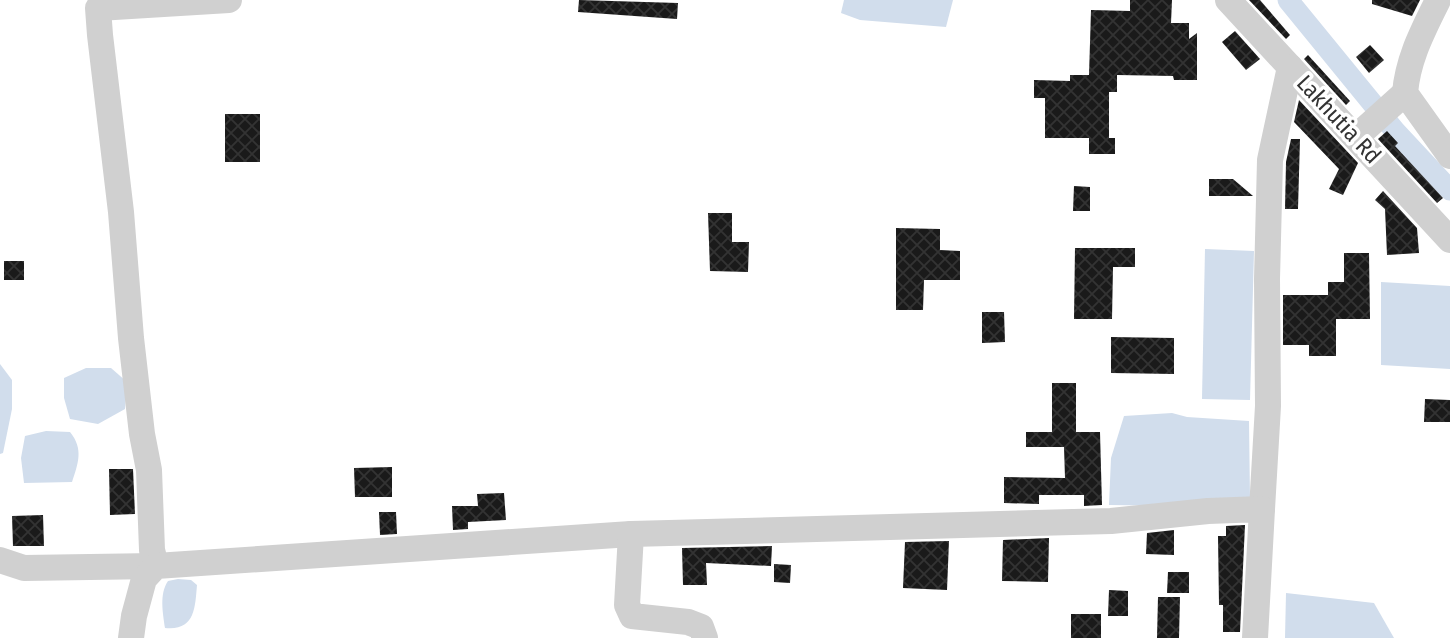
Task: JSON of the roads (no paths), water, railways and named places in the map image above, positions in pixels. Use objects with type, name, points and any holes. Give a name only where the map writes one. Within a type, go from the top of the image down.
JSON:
[{"type":"street","points":[[156,566],[152,550],[149,470],[131,338],[121,212],[98,8],[229,0]]},
{"type":"street","name":"Lakhutia Rd","points":[[1227,0],[1290,67],[1364,130],[1450,240]]},
{"type":"street","points":[[1364,130],[1402,96],[1414,50],[1438,0]]},
{"type":"street","points":[[1255,638],[1268,406],[1270,160],[1290,67]]},
{"type":"street","points":[[1402,96],[1450,156]]},
{"type":"street","points":[[0,559],[24,568],[156,566],[631,534],[1111,521],[1172,514],[1262,509]]},
{"type":"street","points":[[631,534],[627,605],[632,615],[688,622],[701,627],[705,638]]},
{"type":"street","points":[[131,638],[144,579],[156,566]]},
{"type":"water","points":[[844,0],[953,0],[946,27],[860,20],[841,13]]},
{"type":"water","points":[[1205,249],[1254,251],[1250,400],[1202,399]]},
{"type":"water","points":[[1381,282],[1450,286],[1450,369],[1381,365]]},
{"type":"water","points":[[0,364],[12,380],[12,409],[3,453],[0,454]]},
{"type":"water","points":[[86,368],[111,368],[127,382],[125,409],[98,424],[70,419],[64,398],[64,378]]},
{"type":"water","points":[[1172,413],[1187,417],[1249,421],[1250,499],[1181,506],[1109,505],[1111,458],[1124,416]]},
{"type":"water","points":[[46,431],[70,432],[74,438],[78,457],[72,482],[24,483],[21,458],[25,436]]},
{"type":"water","points":[[191,580],[197,585],[194,610],[188,622],[182,626],[165,628],[163,592],[168,581]]},
{"type":"water","points":[[1286,593],[1374,603],[1394,638],[1285,638]]},
{"type":"waterway","points":[[1288,0],[1395,131],[1450,190]]}]
